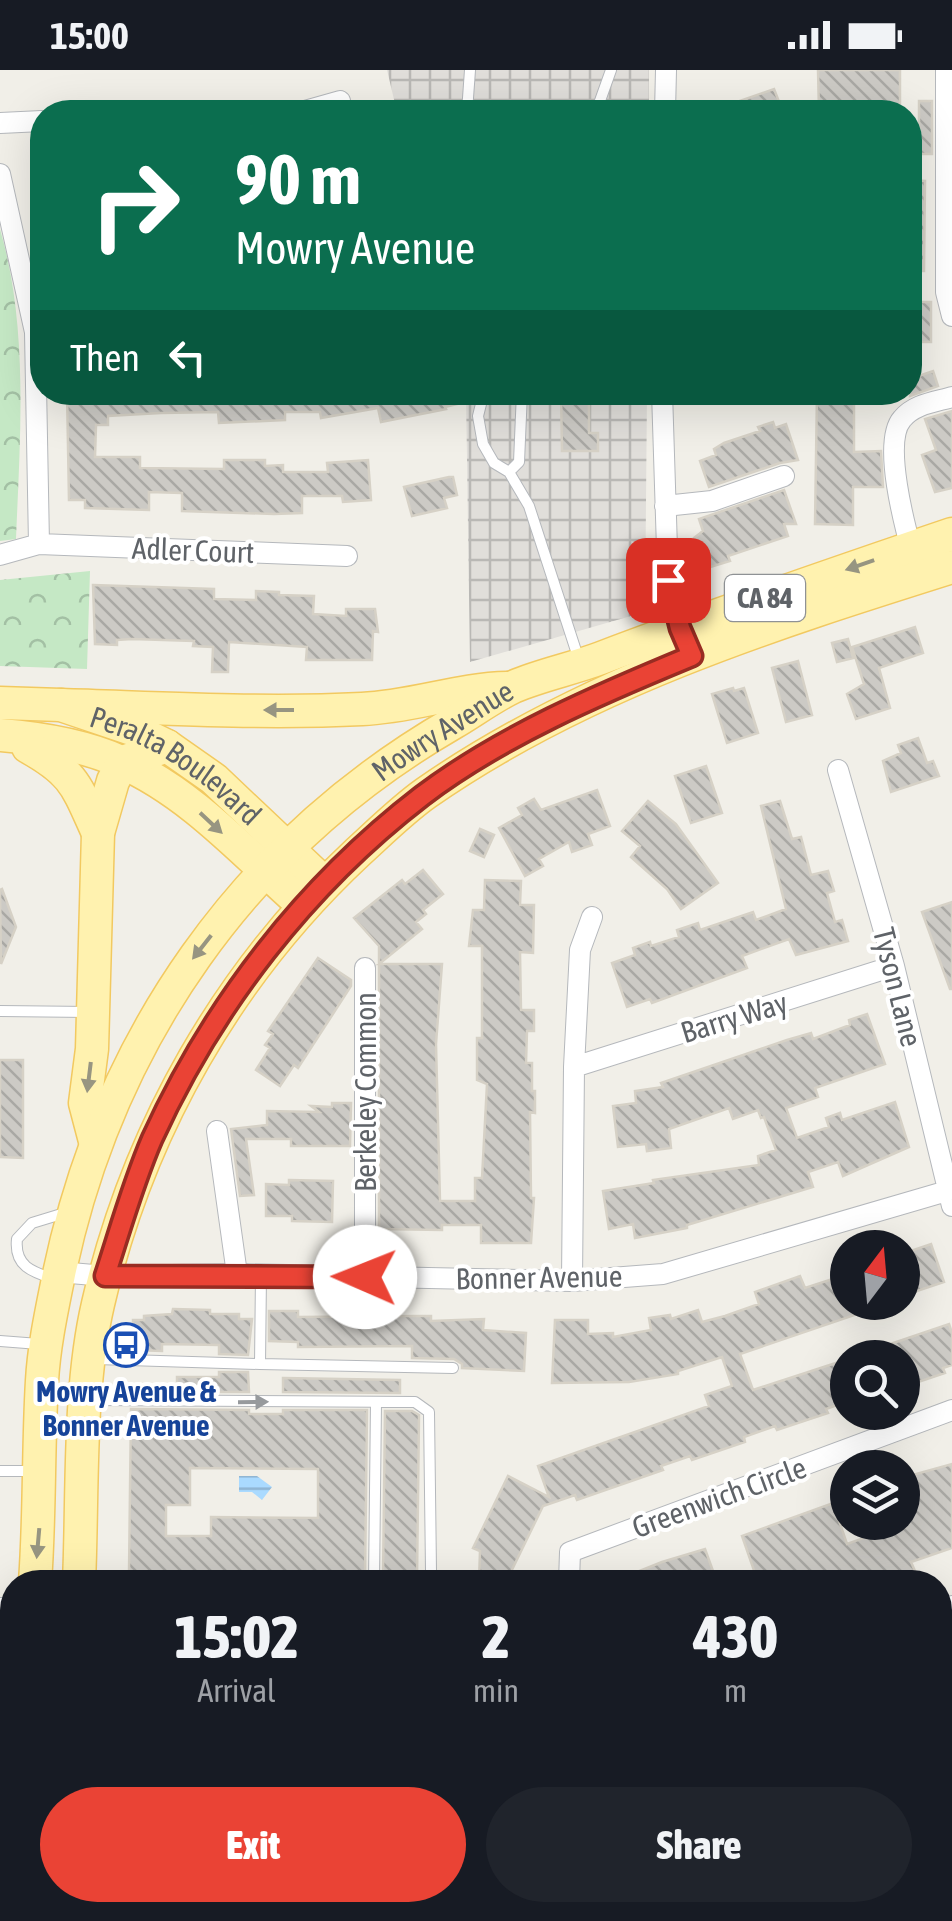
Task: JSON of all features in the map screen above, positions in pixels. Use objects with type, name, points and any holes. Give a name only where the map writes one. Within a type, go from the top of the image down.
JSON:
[{"type":"main road","name":"Mowry Avenue","points":[[36,1570],[46,1344],[58,1276],[95,1142],[122,1077],[183,972],[264,872],[354,788],[512,688],[580,666],[803,614],[915,562],[952,534]]},
{"type":"main road","name":"Mowry Avenue","points":[[915,562],[952,566]]},
{"type":"main road","name":"Mowry Avenue","points":[[79,1570],[85,1400],[105,1276],[145,1158],[176,1090],[232,996],[314,895],[425,794],[506,742],[611,689],[686,642]]},
{"type":"main road","points":[[60,705],[367,709],[472,689],[512,688]]},
{"type":"main road","name":"Peralta Boulevard","points":[[0,703],[60,705],[132,729],[167,746],[214,779],[288,848],[314,895]]},
{"type":"main road","name":"Peralta Boulevard","points":[[4,736],[122,762],[194,807],[264,872],[314,895]]},
{"type":"main road","points":[[4,736],[54,762],[71,777],[84,796],[98,833]]},
{"type":"main road","points":[[122,762],[167,746]]},
{"type":"main road","name":"Mowry Avenue","points":[[95,1142],[86,1103],[98,833],[122,762]]},
{"type":"street","points":[[666,70],[666,100]]},
{"type":"street","points":[[946,70],[946,292],[952,316]]},
{"type":"street","points":[[0,123],[30,122]]},
{"type":"street","points":[[0,174],[30,296]]},
{"type":"street","points":[[915,562],[893,450],[900,421],[916,407],[952,398]]},
{"type":"street","points":[[0,555],[38,544],[39,405]]},
{"type":"street","points":[[662,405],[668,580],[686,642]]},
{"type":"street","points":[[665,506],[712,501],[784,476]]},
{"type":"street","name":"Adler Court","points":[[38,544],[347,556]]},
{"type":"street","name":"Tyson Lane","points":[[838,770],[894,966],[950,1198]]},
{"type":"street","points":[[572,1281],[574,1067],[580,950],[592,918]]},
{"type":"street","name":"Barry Way","points":[[574,1067],[894,966]]},
{"type":"street","name":"Berkeley Common","points":[[365,968],[365,1277]]},
{"type":"street","points":[[217,1131],[238,1274]]},
{"type":"street","name":"Bonner Avenue","points":[[58,1276],[238,1274],[572,1281],[663,1274],[950,1198]]},
{"type":"street","name":"Greenwich Circle","points":[[569,1570],[570,1552],[952,1410]]},
{"type":"lane","points":[[468,100],[470,70]]},
{"type":"lane","points":[[600,100],[611,70]]},
{"type":"lane","points":[[481,405],[478,416],[483,444],[494,463],[509,472],[529,506],[580,666]]},
{"type":"lane","points":[[509,472],[519,462],[521,405]]},
{"type":"lane","points":[[0,1011],[93,1012]]},
{"type":"lane","points":[[58,1276],[30,1270],[21,1263],[17,1239],[32,1222],[74,1211]]},
{"type":"lane","points":[[260,1364],[261,1275]]},
{"type":"lane","points":[[0,1341],[46,1344]]},
{"type":"lane","points":[[89,1358],[454,1368]]},
{"type":"lane","points":[[85,1400],[415,1402],[429,1412],[430,1570]]},
{"type":"lane","points":[[374,1570],[376,1402]]},
{"type":"lane","points":[[0,1471],[40,1472]]},
{"type":"shaded area","points":[[387,70],[649,70],[649,100],[394,100]]},
{"type":"shaded area","points":[[466,405],[647,405],[645,612],[470,662]]},
{"type":"green space","points":[[0,229],[15,305],[20,383],[16,539],[0,541]]},
{"type":"green space","points":[[90,571],[87,669],[0,666],[0,580]]},
{"type":"water","points":[[239,1476],[257,1476],[272,1487],[262,1500],[252,1492],[239,1492]]},
{"type":"building","points":[[818,70],[900,70],[900,100],[819,100]]},
{"type":"building","points":[[774,89],[778,100],[743,100]]},
{"type":"building","points":[[922,101],[932,101],[932,154],[922,154]]},
{"type":"building","points":[[922,181],[925,181],[922,271]]},
{"type":"building","points":[[922,302],[931,302],[931,342],[922,342]]},
{"type":"building","points":[[933,371],[938,386],[922,392],[922,375]]},
{"type":"building","points":[[67,405],[453,405],[381,422],[378,408],[321,418],[320,412],[285,412],[285,420],[219,423],[218,412],[108,416],[108,425],[96,425],[95,457],[140,457],[140,468],[224,469],[224,460],[265,460],[265,466],[283,465],[283,472],[328,472],[327,463],[368,460],[371,500],[343,502],[342,496],[302,496],[302,513],[274,514],[182,511],[182,493],[149,492],[149,510],[85,508],[85,500],[69,500]]},
{"type":"building","points":[[561,405],[589,405],[589,433],[598,433],[598,451],[562,451]]},
{"type":"building","points":[[817,405],[854,405],[854,452],[881,451],[883,487],[853,487],[853,525],[815,524]]},
{"type":"building","points":[[952,411],[952,488],[935,492],[922,455],[936,450],[925,419]]},
{"type":"building","points":[[773,422],[775,428],[786,424],[798,460],[709,487],[700,461],[716,455],[714,449],[724,443],[760,431],[758,427]]},
{"type":"building","points":[[453,477],[457,495],[444,498],[447,508],[412,516],[404,487]]},
{"type":"building","points":[[784,490],[796,524],[784,524],[788,536],[728,556],[730,561],[704,569],[694,538],[703,531],[699,519]]},
{"type":"building","points":[[93,585],[214,589],[214,599],[256,600],[256,591],[314,596],[313,614],[346,616],[346,609],[375,609],[378,632],[373,631],[372,660],[306,660],[307,647],[229,642],[228,672],[212,672],[213,647],[193,646],[194,641],[132,639],[117,640],[117,645],[95,644]]},
{"type":"building","points":[[915,627],[923,653],[879,668],[890,708],[856,719],[847,694],[864,684],[852,647]]},
{"type":"building","points":[[848,639],[853,658],[837,662],[832,643]]},
{"type":"building","points":[[798,661],[812,715],[786,722],[772,668]]},
{"type":"building","points":[[744,688],[758,733],[727,743],[712,694]]},
{"type":"building","points":[[918,738],[927,763],[933,761],[939,776],[891,792],[883,761],[901,753],[898,745]]},
{"type":"building","points":[[706,766],[722,813],[691,823],[675,776]]},
{"type":"building","points":[[597,790],[610,826],[588,834],[592,845],[572,852],[569,842],[539,859],[543,866],[525,876],[499,828],[522,815],[518,808],[534,799],[541,810]]},
{"type":"building","points":[[648,801],[676,824],[718,883],[681,909],[667,889],[631,857],[640,846],[622,831]]},
{"type":"building","points":[[780,801],[792,839],[801,837],[811,875],[828,871],[834,891],[827,893],[835,922],[842,920],[848,941],[796,955],[789,939],[742,956],[747,968],[652,1003],[650,999],[627,1007],[612,963],[635,955],[633,948],[679,937],[677,930],[698,923],[700,930],[753,912],[756,920],[786,909],[761,806]]},
{"type":"building","points":[[480,829],[494,835],[484,857],[470,851]]},
{"type":"building","points":[[423,870],[443,894],[423,910],[426,914],[416,922],[422,929],[379,964],[379,946],[354,918],[402,880],[405,884]]},
{"type":"building","points":[[485,880],[521,881],[520,905],[534,905],[533,953],[520,952],[521,1010],[534,1010],[534,1031],[527,1031],[526,1063],[532,1063],[535,1091],[535,1113],[530,1112],[534,1198],[531,1243],[481,1243],[481,1225],[442,1225],[442,1230],[379,1229],[379,964],[442,964],[436,1044],[440,1201],[475,1201],[475,1178],[482,1178],[487,1084],[477,1080],[477,1038],[482,1038],[482,946],[469,946],[473,910],[484,910]]},
{"type":"building","points":[[0,890],[16,927],[1,964]]},
{"type":"building","points":[[952,902],[952,989],[950,989],[922,912]]},
{"type":"building","points":[[318,958],[351,980],[351,986],[298,1068],[294,1065],[280,1086],[256,1070],[270,1048],[265,1045],[273,1034],[268,1031]]},
{"type":"building","points":[[867,1014],[885,1064],[815,1088],[818,1097],[786,1108],[797,1138],[829,1127],[826,1118],[840,1113],[842,1120],[895,1102],[909,1147],[843,1176],[838,1162],[808,1172],[813,1187],[687,1228],[635,1238],[633,1224],[609,1229],[603,1191],[759,1165],[758,1156],[776,1150],[758,1110],[733,1119],[729,1108],[669,1129],[671,1148],[647,1151],[646,1144],[618,1147],[613,1106],[636,1103],[635,1091],[663,1087],[661,1083],[787,1040],[811,1033],[813,1039]]},
{"type":"building","points":[[0,1060],[23,1060],[23,1158],[0,1157]]},
{"type":"building","points":[[332,1103],[351,1103],[350,1146],[291,1146],[291,1139],[246,1139],[254,1195],[240,1196],[231,1129],[267,1125],[267,1111],[319,1112],[311,1106],[332,1107]]},
{"type":"building","points":[[289,1180],[333,1181],[332,1222],[266,1216],[266,1184],[289,1185]]},
{"type":"building","points":[[931,1244],[944,1282],[920,1290],[920,1248]]},
{"type":"building","points":[[800,1276],[805,1288],[830,1280],[830,1320],[840,1320],[740,1354],[753,1390],[830,1365],[828,1413],[777,1430],[775,1426],[744,1437],[745,1442],[661,1466],[663,1470],[577,1500],[575,1495],[543,1506],[512,1570],[479,1570],[480,1551],[473,1548],[508,1476],[549,1497],[538,1466],[709,1406],[705,1395],[732,1386],[722,1357],[678,1374],[629,1382],[552,1383],[555,1320],[588,1320],[588,1334],[613,1333],[613,1337],[651,1330],[649,1318],[670,1315],[671,1319],[698,1310],[702,1322],[759,1304],[755,1292]]},
{"type":"building","points":[[173,1309],[210,1310],[210,1314],[239,1314],[239,1319],[252,1319],[248,1355],[219,1354],[219,1345],[162,1344],[162,1351],[133,1350],[133,1320],[172,1314]]},
{"type":"building","points":[[269,1311],[298,1311],[298,1317],[484,1319],[483,1330],[526,1333],[524,1371],[462,1368],[454,1359],[412,1358],[412,1346],[298,1347],[298,1342],[269,1341]]},
{"type":"building","points":[[949,1324],[952,1365],[943,1368],[945,1373],[920,1381],[920,1340],[902,1340]]},
{"type":"building","points":[[219,1372],[248,1372],[249,1392],[177,1392],[177,1377],[219,1377]]},
{"type":"building","points":[[283,1378],[400,1380],[400,1393],[283,1392]]},
{"type":"building","points":[[131,1409],[249,1410],[249,1414],[367,1410],[365,1570],[129,1570]],"holes":[[[190,1468],[318,1469],[318,1518],[211,1517],[211,1536],[166,1536],[166,1505],[190,1505]]]},
{"type":"building","points":[[385,1411],[412,1411],[419,1415],[417,1570],[383,1570]]},
{"type":"building","points":[[952,1464],[952,1548],[911,1562],[915,1570],[754,1570],[742,1536],[830,1504],[830,1540],[846,1540],[847,1544],[858,1540],[920,1540],[920,1473]]},
{"type":"building","points":[[705,1549],[713,1570],[642,1570]]},
{"type":"place","name":"Mowry Avenue & Bonner Avenue","points":[[126,1345]]},
{"type":"route","points":[[365,1277],[105,1276],[150,1144],[176,1090],[232,996],[267,949],[324,883],[425,794],[506,742],[611,689],[692,656],[680,628],[668,580]]}]
